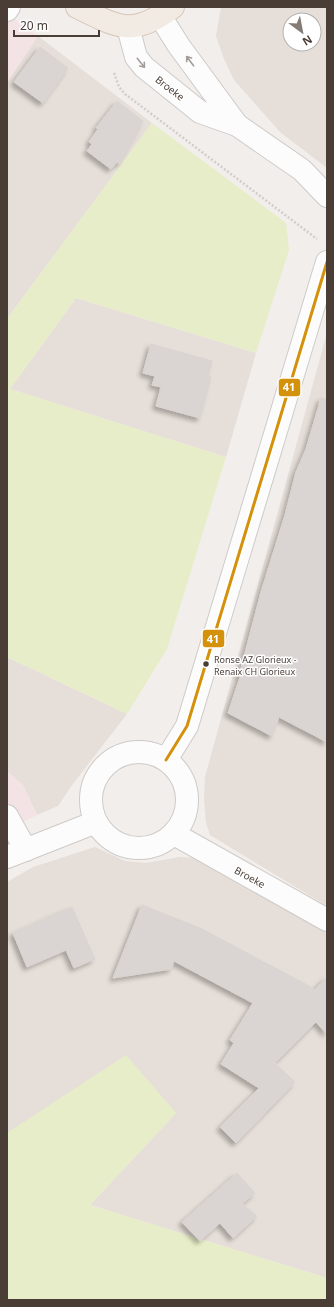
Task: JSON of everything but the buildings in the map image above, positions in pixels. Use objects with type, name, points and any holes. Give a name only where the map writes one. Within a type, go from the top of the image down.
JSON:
[{"type":"main road","points":[[77,7],[97,17],[128,27],[137,27],[151,22],[166,12]]},
{"type":"street","name":"Broeke","points":[[166,12],[179,46],[237,125]]},
{"type":"street","name":"Broeke","points":[[128,27],[136,57],[144,68],[200,112],[237,125],[302,170],[327,196]]},
{"type":"street","points":[[166,760],[187,726],[324,252]]},
{"type":"street","points":[[140,752],[151,753],[166,760],[177,769],[182,776],[187,793],[184,820],[174,834],[160,844],[136,849],[120,845],[113,841],[100,829],[96,822],[91,801],[92,790],[96,780],[109,762],[118,756],[140,752]]},
{"type":"street","points":[[7,816],[16,853],[96,822]]},
{"type":"street","name":"Broeke","points":[[174,834],[327,920]]},
{"type":"path","points":[[112,69],[119,87],[125,94],[324,252]]},
{"type":"shaded area","points":[[221,7],[327,7],[327,168],[280,132],[234,80],[224,59],[216,36]]},
{"type":"shaded area","points":[[7,14],[38,36],[7,82]]},
{"type":"shaded area","points":[[38,36],[152,123],[7,319],[7,82]]},
{"type":"shaded area","points":[[76,298],[256,353],[226,457],[10,389]]},
{"type":"shaded area","points":[[327,333],[327,906],[210,835],[206,823],[204,800],[205,777]]},
{"type":"shaded area","points":[[7,657],[127,714],[72,785],[58,806],[37,815],[23,785],[7,771]]},
{"type":"shaded area","points":[[7,771],[23,785],[37,815],[7,830]]},
{"type":"shaded area","points":[[95,847],[125,861],[146,863],[180,857],[204,859],[327,930],[327,1278],[90,1205],[176,1113],[12,1130],[7,1133],[7,882],[33,867]]},
{"type":"green space","points":[[152,123],[286,223],[289,250],[256,353],[76,298],[10,389],[226,457],[167,649],[127,714],[7,657],[7,319]]},
{"type":"green space","points":[[126,1055],[176,1113],[90,1205],[327,1278],[327,1300],[7,1300],[7,1133]]},
{"type":"transit line","name":"41","points":[[166,760],[187,726],[327,262]]},
{"type":"place","name":"Ronse AZ Glorieux - Renaix CH Glorieux","points":[[206,664]]}]
